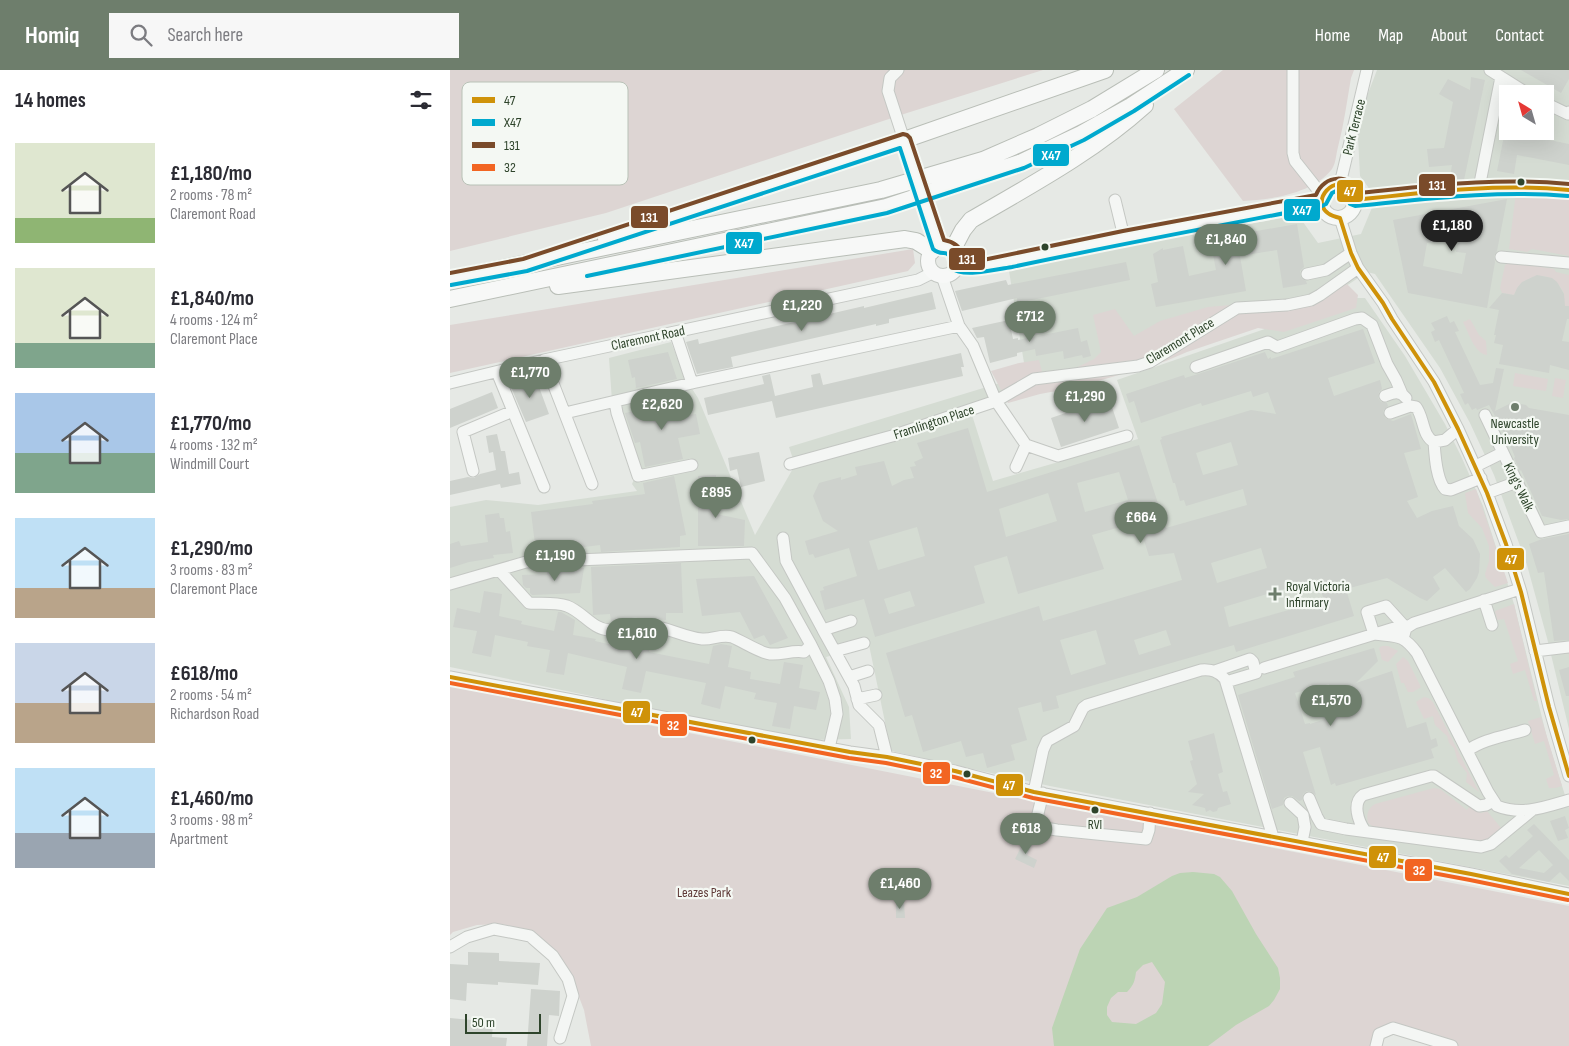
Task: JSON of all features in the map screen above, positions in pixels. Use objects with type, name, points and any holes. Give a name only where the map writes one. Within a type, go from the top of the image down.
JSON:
[{"type":"highway","points":[[525,265],[906,146],[1105,70]]},
{"type":"highway","points":[[450,279],[881,190],[983,160],[1038,136],[1092,109],[1156,70]]},
{"type":"highway","points":[[450,300],[905,238],[941,249],[971,220],[1088,150],[1124,124],[1183,73]]},
{"type":"highway","points":[[450,300],[886,207],[1022,162],[1081,134],[1183,73]]},
{"type":"main road","points":[[906,146],[941,249],[958,256],[958,265],[952,273],[938,274],[931,269],[928,260],[941,249]]},
{"type":"main road","points":[[1340,184],[1349,188],[1355,200],[1352,210],[1347,215],[1334,218],[1322,209],[1321,198],[1325,189],[1332,185],[1340,184]]},
{"type":"main road","points":[[1355,200],[1479,188],[1543,187],[1569,190]]},
{"type":"main road","points":[[958,265],[984,266],[1124,236],[1321,198]]},
{"type":"street","points":[[898,70],[890,78],[888,91],[906,146]]},
{"type":"street","points":[[1293,70],[1293,153],[1295,161],[1321,198]]},
{"type":"street","name":"Park Terrace","points":[[1340,184],[1367,70]]},
{"type":"street","points":[[1490,70],[1514,85]]},
{"type":"street","points":[[1479,188],[1501,77]]},
{"type":"street","points":[[1554,107],[1568,113]]},
{"type":"street","points":[[1115,200],[1124,236]]},
{"type":"street","points":[[1340,218],[1351,253],[1358,268],[1384,302],[1392,319],[1428,371],[1488,493],[1520,589],[1549,707],[1569,776]]},
{"type":"street","points":[[1307,274],[1326,270],[1351,253]]},
{"type":"street","points":[[1500,257],[1569,263]]},
{"type":"street","name":"Claremont Place","points":[[996,401],[1034,379],[1138,366],[1150,362],[1228,312],[1237,308],[1287,305],[1310,300],[1358,268]]},
{"type":"street","points":[[938,274],[959,326],[973,346],[996,401],[1026,446],[1058,456],[1127,436]]},
{"type":"street","name":"Claremont Road","points":[[450,383],[544,360],[918,280],[938,274]]},
{"type":"street","points":[[1196,367],[1268,342],[1278,347],[1362,318],[1372,325],[1387,364],[1402,394],[1410,406],[1418,410],[1429,438],[1434,442],[1435,461],[1441,484],[1445,489],[1451,490],[1481,478]]},
{"type":"street","points":[[564,413],[959,326]]},
{"type":"street","points":[[675,332],[692,384]]},
{"type":"street","points":[[544,360],[592,484]]},
{"type":"street","points":[[497,372],[544,487]]},
{"type":"street","points":[[1385,396],[1397,392],[1402,394]]},
{"type":"street","name":"Framlington Place","points":[[790,464],[892,436],[996,401]]},
{"type":"street","points":[[615,402],[638,476],[692,466]]},
{"type":"street","points":[[1390,413],[1410,406]]},
{"type":"street","points":[[473,471],[463,432],[513,411]]},
{"type":"street","name":"King's Walk","points":[[1485,415],[1541,532],[1569,526]]},
{"type":"street","points":[[1434,442],[1445,440],[1458,429]]},
{"type":"street","points":[[1016,467],[1026,446]]},
{"type":"street","points":[[1476,466],[1502,453]]},
{"type":"street","points":[[1488,493],[1517,482]]},
{"type":"street","points":[[783,538],[786,560],[854,686],[859,705],[879,725],[887,757]]},
{"type":"street","points":[[450,584],[526,562],[752,553],[785,598],[812,645],[829,681],[835,699],[837,714],[829,748]]},
{"type":"street","points":[[499,570],[529,603],[565,606],[586,617],[592,624],[608,630],[620,630],[634,625],[656,626],[689,637],[705,639],[718,636],[731,637],[769,654],[795,650],[804,652],[812,645]]},
{"type":"street","points":[[1264,668],[1374,634],[1405,627],[1520,589]]},
{"type":"street","points":[[1484,600],[1492,625]]},
{"type":"street","points":[[1374,634],[1367,612],[1386,606],[1405,627]]},
{"type":"street","points":[[823,630],[851,621]]},
{"type":"street","points":[[1405,627],[1406,641]]},
{"type":"street","points":[[1374,634],[1393,635],[1406,641],[1417,653],[1493,801],[1500,807],[1517,811],[1531,811],[1569,800]]},
{"type":"street","points":[[834,651],[864,643]]},
{"type":"street","points":[[1535,651],[1569,647]]},
{"type":"street","points":[[1215,671],[1250,660],[1253,662],[1256,673],[1226,682]]},
{"type":"street","points":[[1034,826],[1043,750],[1048,741],[1074,726],[1083,708],[1087,705],[1209,669],[1221,674],[1226,682],[1273,837]]},
{"type":"street","points":[[849,677],[868,671]]},
{"type":"street","points":[[450,677],[829,748],[887,757],[955,771],[1039,792],[1569,894]]},
{"type":"street","points":[[857,698],[876,695]]},
{"type":"street","points":[[1467,751],[1485,742],[1525,730]]},
{"type":"street","points":[[1364,831],[1358,817],[1357,804],[1360,797],[1431,776],[1434,776],[1478,806],[1486,805],[1493,801]]},
{"type":"street","points":[[1309,798],[1316,817],[1321,824]]},
{"type":"street","points":[[1290,803],[1301,813],[1305,827],[1302,842]]},
{"type":"street","points":[[1305,827],[1321,824],[1485,847],[1531,811]]},
{"type":"street","points":[[1016,823],[1057,830],[1146,839],[1149,830],[1150,813]]},
{"type":"street","points":[[450,947],[467,937],[494,929],[530,936],[553,956],[568,978],[573,996],[560,1038]]},
{"type":"street","points":[[1376,1046],[1380,1034],[1392,1028],[1452,1046]]},
{"type":"shaded area","points":[[1377,70],[1569,70],[1569,729],[1527,565],[1494,475],[1470,423],[1440,368],[1375,274],[1367,272],[1309,311],[1037,387],[972,415],[993,481],[1138,439],[1117,380],[1355,298],[1365,298],[1405,356],[1445,424],[1483,506],[1514,604],[1547,738],[1569,808],[1569,886],[1050,786],[891,751],[869,645],[826,657],[849,707],[851,739],[813,740],[632,706],[450,667],[450,507],[486,500],[538,505],[637,491],[632,484],[635,477],[613,416],[609,358],[671,342],[685,378],[698,398],[755,535],[795,465],[789,447],[1026,375],[1009,271],[1108,250],[1298,215],[1318,243],[1361,234],[1376,198],[1360,176],[1358,137],[1364,104]]},
{"type":"shaded area","points":[[1180,873],[1214,874],[1220,877],[1232,891],[1278,968],[1280,989],[1274,1000],[1269,1006],[1236,1025],[1208,1046],[1054,1046],[1052,1028],[1080,949],[1107,908],[1137,897]],"holes":[[[1152,962],[1165,982],[1162,1004],[1156,1013],[1136,1024],[1112,1022],[1107,1015],[1107,1007],[1111,998],[1118,992],[1127,992],[1134,982],[1136,972],[1143,965]]]},
{"type":"green space","points":[[450,70],[1043,70],[606,213],[450,251]]},
{"type":"green space","points":[[1223,70],[1354,70],[1332,169],[1314,184],[1291,194],[1243,201],[1174,109]]},
{"type":"green space","points":[[1516,192],[1569,198],[1569,256],[1532,249],[1527,252],[1509,249]]},
{"type":"green space","points":[[913,249],[915,263],[908,271],[450,373],[450,325]]},
{"type":"green space","points":[[1512,262],[1554,269],[1556,272],[1569,275],[1569,306],[1563,306],[1564,294],[1558,284],[1546,277],[1539,276],[1527,280],[1517,289],[1514,295],[1502,293],[1500,288],[1505,265]]},
{"type":"green space","points":[[1347,284],[1358,295],[1356,308],[1284,332],[1258,328],[1166,361],[1078,387],[1040,394],[1008,403],[991,371],[1019,363],[1039,360],[1045,383],[1094,359],[1101,352],[1093,315],[1115,309],[1134,336],[1160,321],[1208,307],[1324,297]]},
{"type":"green space","points":[[1470,319],[1479,335],[1486,341],[1487,355],[1475,347],[1470,337],[1463,322]]},
{"type":"green space","points":[[1515,373],[1548,379],[1546,391],[1513,386]]},
{"type":"green space","points":[[1555,378],[1566,380],[1563,398],[1552,396]]},
{"type":"green space","points":[[1476,489],[1508,583],[1495,587],[1486,578],[1485,574],[1489,561],[1489,546],[1482,528],[1468,513],[1465,493]]},
{"type":"green space","points":[[1514,604],[1537,701],[1534,701],[1525,670],[1513,674],[1510,664],[1518,661],[1504,619],[1497,620],[1495,611]]},
{"type":"green space","points":[[1388,646],[1398,651],[1388,662],[1382,660],[1379,648]]},
{"type":"green space","points":[[1403,657],[1408,661],[1421,687],[1413,692],[1408,692],[1404,683],[1401,683],[1396,664]]},
{"type":"green space","name":"Leazes Park","points":[[450,686],[1569,906],[1569,1046],[1452,1046],[1386,1026],[1375,1046],[591,1046],[584,1010],[569,971],[522,929],[502,924],[477,925],[453,932],[450,935]]},
{"type":"green space","points":[[1424,697],[1433,702],[1479,792],[1466,782],[1467,773],[1458,762],[1454,748],[1449,743],[1447,736],[1435,725],[1433,716],[1424,719],[1416,702]]},
{"type":"green space","points":[[1541,717],[1562,786],[1555,788],[1549,788],[1546,779],[1554,775],[1544,741],[1535,744],[1528,721]]},
{"type":"green space","points":[[1434,788],[1440,789],[1467,810],[1469,807],[1481,813],[1487,811],[1501,828],[1484,842],[1375,828],[1368,823],[1368,812],[1375,804]]},
{"type":"building","points":[[1521,70],[1569,70],[1569,79],[1561,93],[1554,89],[1554,85],[1547,85]]},
{"type":"building","points":[[1471,77],[1485,80],[1463,180],[1450,177],[1452,165],[1429,167],[1427,149],[1444,148],[1453,102],[1439,94],[1448,79],[1470,90]]},
{"type":"building","points":[[1503,140],[1550,140],[1569,144],[1569,165],[1517,155],[1514,174],[1497,171]]},
{"type":"building","points":[[1507,199],[1497,251],[1494,256],[1495,262],[1487,308],[1408,293],[1393,220]],"holes":[[[1459,237],[1456,252],[1466,253],[1462,274],[1423,266],[1427,243]]]},
{"type":"building","points":[[1297,224],[1304,267],[1300,271],[1300,275],[1307,284],[1283,288],[1277,250],[1240,256],[1246,291],[1156,307],[1151,284],[1158,282],[1153,254],[1163,248],[1163,250],[1183,246],[1189,276],[1216,270],[1210,239]]},
{"type":"building","points":[[1126,262],[1130,280],[1017,303],[1017,298],[962,311],[955,291],[1006,280],[1008,285]]},
{"type":"building","points":[[1537,275],[1552,278],[1557,282],[1564,294],[1565,306],[1569,306],[1569,319],[1567,319],[1562,341],[1569,342],[1569,370],[1550,365],[1549,373],[1499,364],[1503,345],[1494,343],[1496,335],[1494,335],[1499,310],[1489,308],[1502,293],[1514,295],[1522,282]]},
{"type":"building","points":[[932,292],[936,309],[889,319],[889,323],[876,326],[876,324],[731,357],[733,367],[697,374],[686,342],[698,339],[699,344]]},
{"type":"building","points":[[1447,316],[1450,323],[1454,321],[1459,331],[1455,332],[1480,385],[1493,383],[1496,368],[1504,369],[1495,411],[1511,403],[1514,409],[1521,404],[1529,408],[1569,415],[1569,519],[1561,520],[1542,516],[1514,458],[1507,438],[1489,405],[1472,410],[1468,403],[1465,405],[1460,394],[1464,393],[1439,340],[1435,342],[1431,332],[1435,330],[1431,323]]},
{"type":"building","points":[[1009,320],[1013,339],[1018,338],[1018,340],[1078,328],[1081,342],[1087,340],[1091,356],[1083,358],[1082,355],[1064,359],[1063,351],[1036,356],[1035,349],[1017,353],[1017,356],[990,363],[984,337],[977,338],[972,328]]},
{"type":"building","points":[[1363,329],[1375,363],[1328,378],[1334,396],[1380,380],[1382,389],[1379,392],[1378,398],[1381,402],[1387,403],[1388,406],[1383,411],[1385,418],[1393,421],[1411,414],[1421,449],[1404,453],[1418,497],[1407,501],[1417,518],[1432,511],[1453,506],[1459,526],[1473,539],[1480,554],[1479,572],[1470,589],[1466,592],[1445,568],[1433,577],[1440,589],[1427,601],[1387,578],[1346,589],[1354,616],[1236,652],[1234,645],[1056,696],[1059,708],[1043,712],[1041,702],[1018,708],[1027,740],[1011,745],[1015,760],[987,768],[983,753],[966,757],[961,741],[923,752],[912,715],[905,717],[886,653],[1039,606],[1043,621],[1182,580],[1174,553],[1149,556],[1138,522],[1092,535],[1104,569],[1018,594],[1007,556],[974,566],[985,603],[875,637],[864,599],[825,610],[820,591],[824,590],[823,587],[857,576],[849,548],[815,558],[813,554],[809,555],[805,541],[838,531],[823,521],[813,496],[819,483],[841,477],[841,480],[857,475],[855,467],[884,461],[892,486],[904,480],[914,478],[910,467],[916,466],[914,462],[923,458],[917,443],[968,428],[987,492],[1139,445],[1166,528],[1247,505],[1243,489],[1186,506],[1184,500],[1180,501],[1175,483],[1173,483],[1160,440],[1162,439],[1161,437],[1251,410],[1276,414],[1268,392],[1253,397],[1251,391],[1202,406],[1201,403],[1141,423],[1134,401],[1129,403],[1126,394],[1184,375],[1185,378],[1265,352],[1268,359],[1271,357],[1271,359]],"holes":[[[1231,442],[1238,465],[1203,475],[1196,453]],[[1119,472],[1128,500],[1085,512],[1077,483]],[[1048,493],[1057,521],[1006,537],[999,509]],[[917,527],[925,556],[878,570],[869,541]],[[1261,548],[1267,568],[1217,583],[1211,563]],[[1317,579],[1324,600],[1229,627],[1224,607]],[[910,591],[915,606],[889,614],[884,599]],[[1096,630],[1106,664],[1071,675],[1060,640]],[[1166,630],[1171,645],[1139,655],[1134,640]]]},
{"type":"building","points":[[668,352],[677,379],[636,388],[635,377],[632,378],[628,360]]},
{"type":"building","points":[[961,353],[964,367],[961,367],[963,376],[776,418],[772,401],[708,415],[704,398],[764,384],[762,376],[770,374],[775,396],[813,387],[811,375],[820,373],[823,385]]},
{"type":"building","points":[[535,376],[549,414],[526,422],[510,385]]},
{"type":"building","points":[[492,392],[498,408],[450,428],[450,409]]},
{"type":"building","points":[[1109,398],[1119,428],[1061,447],[1051,418]]},
{"type":"building","points":[[688,400],[690,415],[696,414],[700,434],[678,438],[683,459],[645,467],[640,442],[635,443],[625,413]]},
{"type":"building","points":[[497,434],[501,451],[505,451],[509,474],[519,472],[521,484],[501,488],[500,484],[450,495],[450,481],[468,477],[474,478],[480,474],[496,470],[493,452],[489,453],[486,436]]},
{"type":"building","points":[[759,452],[765,481],[741,487],[737,469],[730,471],[728,458]]},
{"type":"building","points":[[716,475],[716,514],[745,520],[744,546],[698,546],[698,476]]},
{"type":"building","points":[[674,476],[686,535],[680,536],[680,547],[601,552],[600,545],[536,553],[531,512],[593,504],[592,501],[645,494],[643,483]]},
{"type":"building","points":[[499,513],[500,518],[504,518],[506,532],[510,531],[513,553],[493,555],[494,558],[469,562],[450,568],[450,544],[459,541],[461,546],[488,542],[485,515]]},
{"type":"building","points":[[1569,534],[1569,640],[1554,641],[1544,572],[1538,573],[1529,544],[1542,539]]},
{"type":"building","points":[[681,563],[683,613],[666,613],[666,620],[636,617],[611,622],[610,614],[593,615],[591,567]]},
{"type":"building","points":[[584,568],[580,593],[532,595],[530,588],[526,588],[523,585],[522,575],[547,574],[547,569]]},
{"type":"building","points":[[754,576],[788,638],[770,645],[764,635],[754,639],[740,612],[702,616],[696,579]]},
{"type":"building","points":[[484,591],[502,594],[499,616],[522,621],[521,624],[554,631],[558,612],[561,612],[575,620],[573,635],[596,639],[595,641],[630,649],[633,632],[652,633],[649,652],[709,664],[713,646],[721,644],[732,646],[728,667],[751,672],[750,679],[780,684],[784,662],[803,665],[799,688],[820,692],[816,710],[794,706],[790,729],[772,726],[777,703],[754,699],[756,693],[725,686],[720,709],[701,704],[706,683],[646,671],[641,693],[622,689],[627,667],[568,653],[564,675],[546,672],[550,650],[527,646],[528,642],[495,635],[491,657],[472,653],[477,631],[453,627],[457,608],[480,613]]},
{"type":"building","points":[[1374,648],[1378,661],[1356,683],[1392,671],[1407,728],[1426,722],[1431,740],[1436,738],[1438,746],[1431,749],[1434,758],[1336,786],[1335,783],[1331,785],[1320,747],[1303,752],[1316,795],[1307,791],[1303,794],[1302,800],[1299,801],[1292,796],[1288,796],[1284,798],[1283,805],[1272,809],[1238,695],[1295,677],[1293,672]],"holes":[[[1329,684],[1338,715],[1305,724],[1295,693]]]},
{"type":"building","points":[[1569,667],[1569,696],[1566,696],[1559,670]]},
{"type":"building","points":[[1214,733],[1223,772],[1218,774],[1223,792],[1227,791],[1231,804],[1218,808],[1217,811],[1213,812],[1210,810],[1206,812],[1205,808],[1192,805],[1204,794],[1188,792],[1197,784],[1190,761],[1193,760],[1188,741]]},
{"type":"building","points":[[1565,816],[1569,828],[1565,830],[1568,838],[1558,841],[1550,821]]},
{"type":"building","points":[[1534,824],[1569,860],[1569,881],[1560,872],[1549,882],[1512,874],[1499,861],[1506,855],[1509,858],[1533,836],[1527,830]],"holes":[[[1539,850],[1553,865],[1544,873],[1519,868]]]},
{"type":"building","points":[[1024,841],[1032,845],[1027,855],[1037,860],[1034,868],[1015,859]]},
{"type":"building","points":[[896,902],[904,902],[905,918],[896,918]]},
{"type":"building","points":[[468,952],[499,953],[499,961],[540,963],[538,985],[498,982],[498,985],[467,983],[466,1001],[450,999],[450,964],[468,965]]},
{"type":"building","points":[[531,989],[560,991],[559,1016],[549,1015],[547,1046],[527,1046]]},
{"type":"building","points":[[450,1018],[493,1022],[492,1037],[507,1038],[506,1046],[450,1046]]},
{"type":"transit line","name":"X47","points":[[587,276],[887,213],[1024,168],[1084,140],[1134,111],[1189,75]]},
{"type":"transit line","name":"131","points":[[450,273],[523,259],[903,134],[910,138],[944,240],[957,246],[962,252],[964,259],[983,260],[1123,231],[1316,195],[1325,183],[1338,179],[1350,182],[1359,193],[1490,182],[1516,181],[1569,184]]},
{"type":"transit line","name":"X47","points":[[451,285],[527,271],[900,148],[933,249],[937,252],[948,254],[952,268],[957,271],[972,273],[1012,267],[1322,206],[1326,204],[1332,193],[1338,190],[1344,193],[1350,204],[1355,206],[1488,195],[1541,194],[1568,196]]},
{"type":"transit line","name":"47","points":[[1569,190],[1515,187],[1489,188],[1435,191],[1355,200],[1349,189],[1341,185],[1333,186],[1326,191],[1322,198],[1322,206],[1328,213],[1340,218],[1351,253],[1358,268],[1434,382],[1487,493],[1521,592],[1549,707],[1569,776]]},
{"type":"transit line","name":"47","points":[[450,677],[850,752],[887,757],[955,771],[1034,792],[1569,894]]},
{"type":"transit line","name":"32","points":[[450,683],[849,758],[886,763],[954,777],[1033,798],[1568,900]]},
{"type":"place","name":"Newcastle University","points":[[1515,407]]},
{"type":"place","name":"Royal Victoria Infirmary","points":[[1275,594]]},
{"type":"place","name":"RVI","points":[[1095,810]]}]
